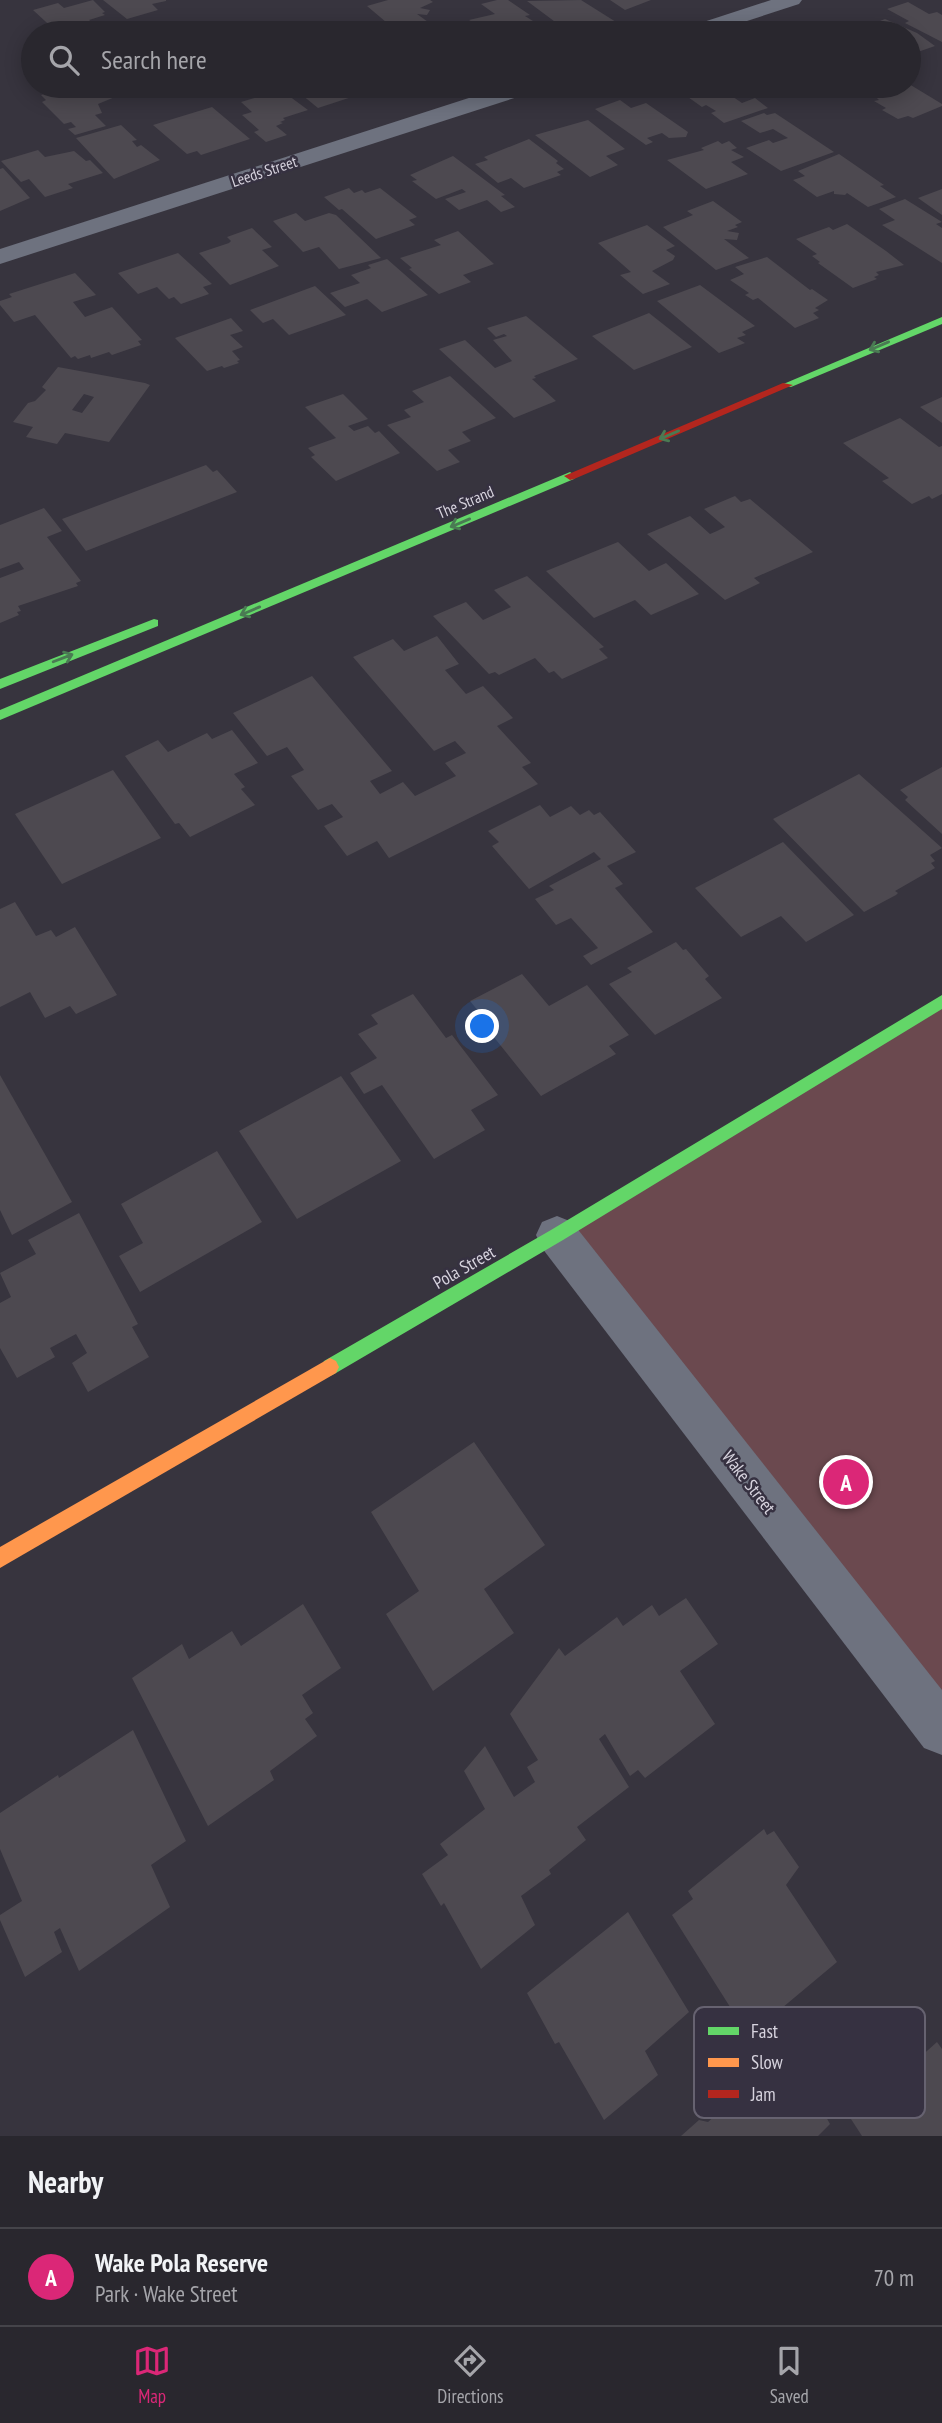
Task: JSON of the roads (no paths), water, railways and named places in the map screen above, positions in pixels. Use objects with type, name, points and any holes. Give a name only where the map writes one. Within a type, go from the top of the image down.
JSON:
[{"type":"street","points":[[727,21],[792,0]]},
{"type":"street","name":"Leeds Street","points":[[0,257],[491,98]]},
{"type":"street","name":"The Strand","points":[[0,715],[942,320]]},
{"type":"street","points":[[0,684],[168,618]]},
{"type":"street","name":"Pola Street","points":[[0,1558],[556,1235],[942,1001]]},
{"type":"street","name":"Wake Street","points":[[556,1235],[942,1730]]},
{"type":"place","name":"Wake Pola Reserve","points":[[846,1482]]}]
